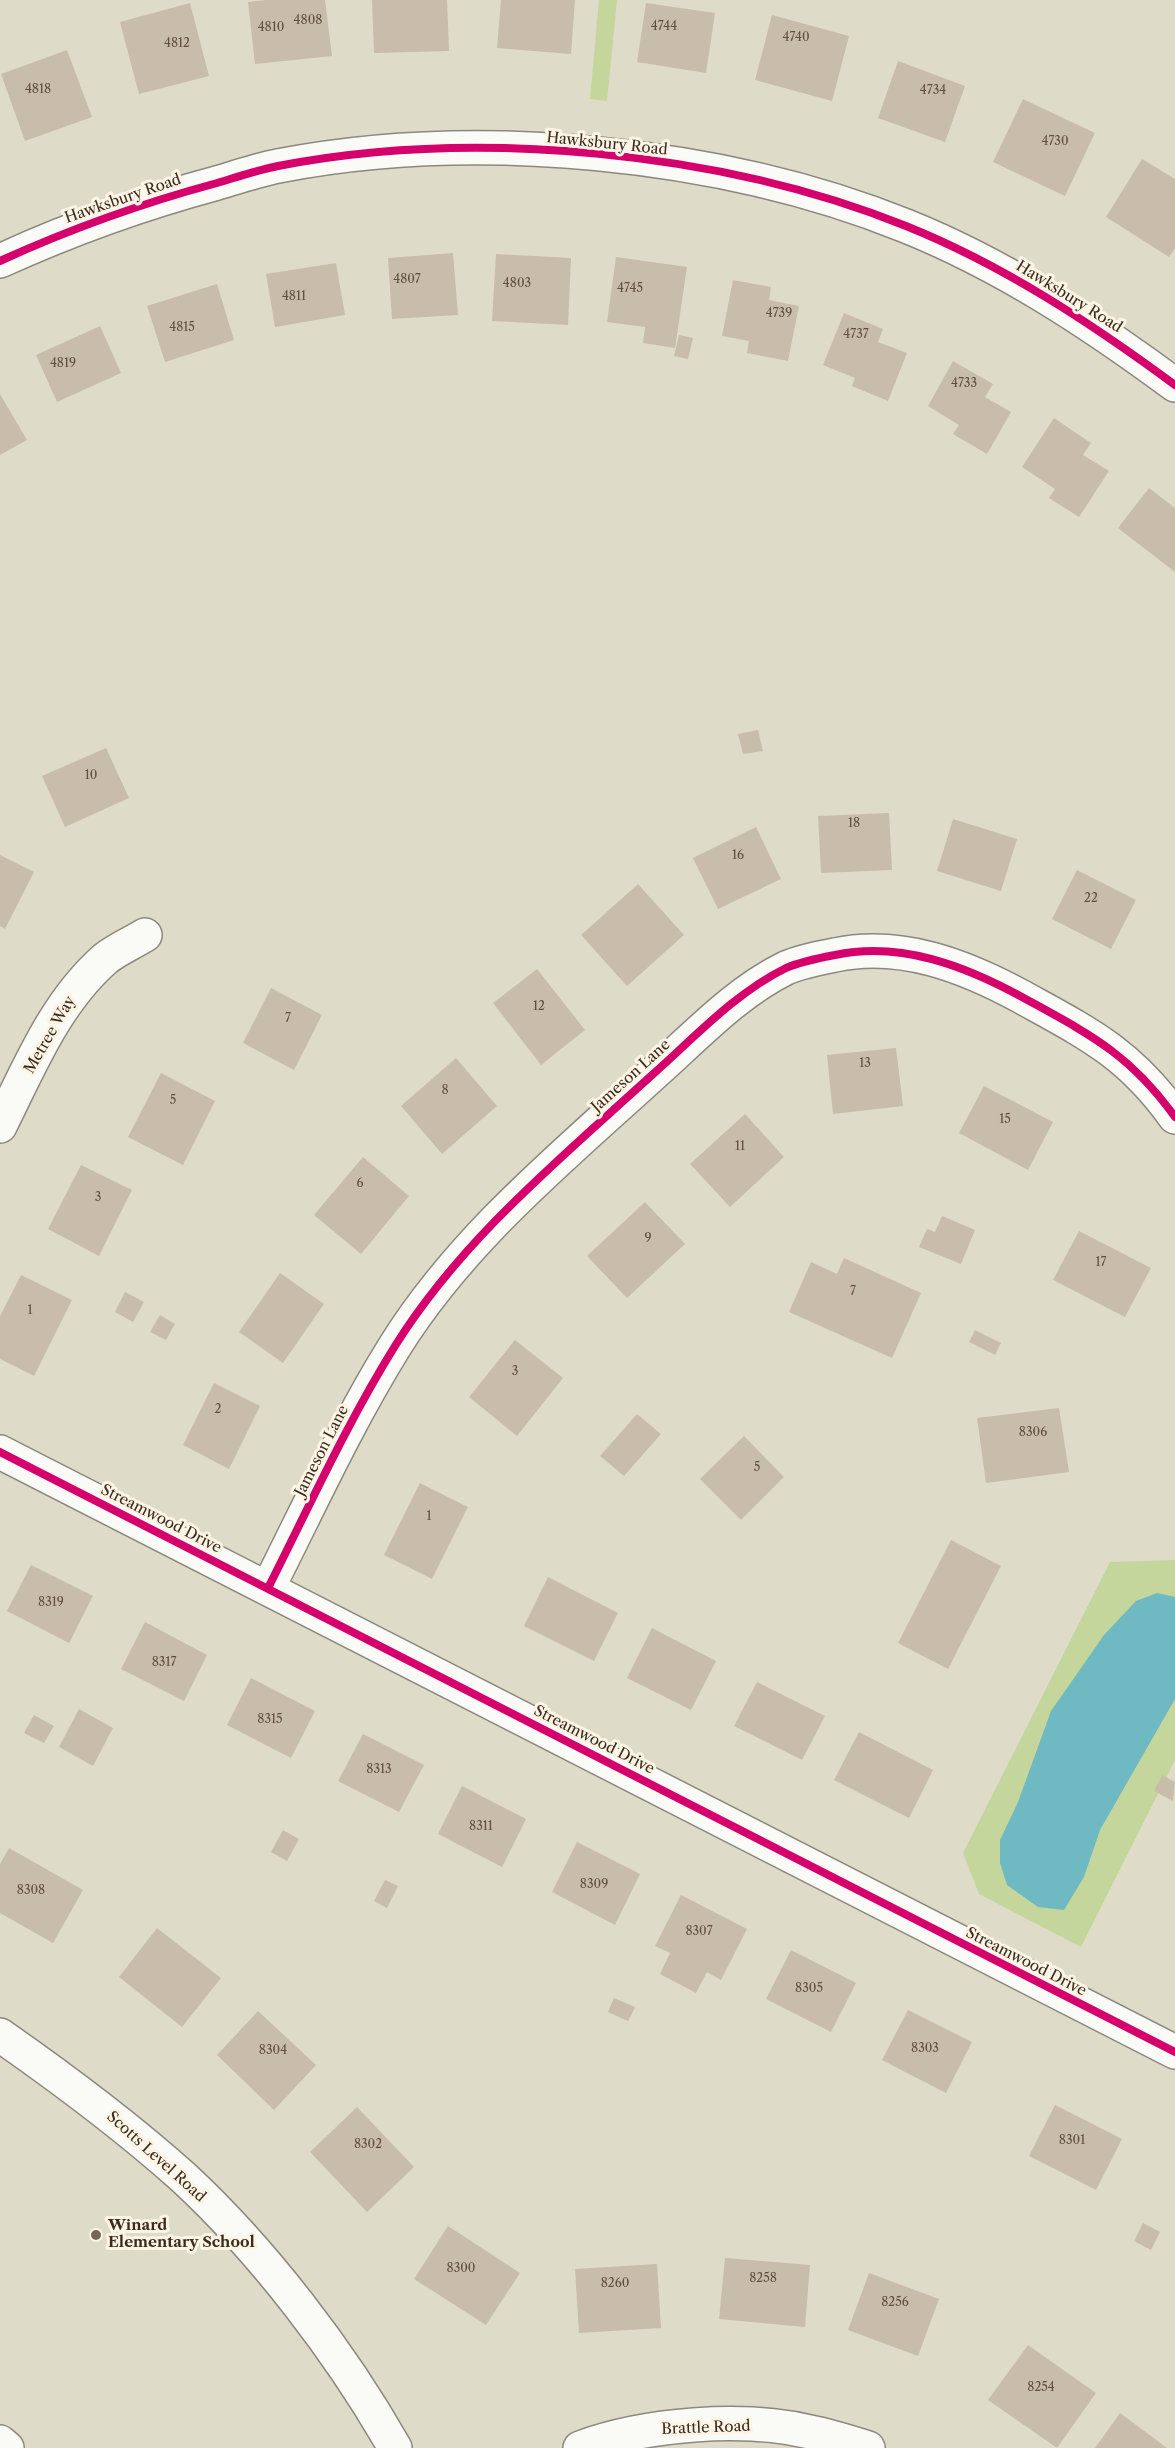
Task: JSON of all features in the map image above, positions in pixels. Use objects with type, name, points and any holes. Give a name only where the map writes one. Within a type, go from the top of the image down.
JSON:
[{"type":"street","name":"Hawksbury Road","points":[[0,261],[50,238],[158,199],[277,166],[385,152],[493,148],[596,153],[701,168],[801,192],[906,226],[1004,272],[1097,327],[1175,385]]},
{"type":"street","name":"Metree Way","points":[[0,1126],[46,1034],[68,999],[106,958],[145,935]]},
{"type":"street","name":"Jameson Lane","points":[[268,1588],[396,1345],[448,1275],[509,1204],[739,997],[787,968],[837,954],[888,950],[939,960],[988,978],[1098,1038],[1125,1059],[1156,1091],[1175,1117]]},
{"type":"street","name":"Streamwood Drive","points":[[0,1452],[1175,2052]]},
{"type":"street","name":"Scotts Level Road","points":[[0,2035],[123,2126],[184,2178],[249,2246],[326,2341],[395,2448]]},
{"type":"street","name":"Brattle Road","points":[[580,2448],[600,2441],[665,2428],[738,2424],[808,2431],[868,2448]]},
{"type":"street","points":[[0,2442],[7,2448]]},
{"type":"green space","points":[[599,0],[617,0],[607,101],[590,99]]},
{"type":"green space","points":[[1175,1560],[1175,1760],[1081,1947],[979,1894],[963,1853],[1110,1562]]},
{"type":"water","points":[[1157,1593],[1175,1597],[1175,1699],[1100,1830],[1084,1877],[1064,1910],[1038,1907],[1007,1885],[1000,1863],[1000,1840],[1018,1802],[1051,1711],[1104,1635],[1136,1601]]},
{"type":"building","points":[[325,0],[332,56],[255,64],[248,2]]},
{"type":"building","points":[[372,0],[447,0],[449,51],[374,53]]},
{"type":"building","points":[[501,0],[575,0],[571,54],[497,48]]},
{"type":"building","points":[[190,3],[209,76],[139,94],[120,22]]},
{"type":"building","points":[[646,3],[715,13],[706,73],[637,62]]},
{"type":"building","points":[[772,15],[849,36],[832,101],[755,80]]},
{"type":"building","points":[[67,50],[92,117],[25,141],[1,74]]},
{"type":"building","points":[[898,61],[965,86],[945,142],[878,118]]},
{"type":"building","points":[[1023,99],[1095,133],[1065,196],[993,162]]},
{"type":"building","points":[[1142,159],[1175,179],[1175,248],[1169,257],[1106,217]]},
{"type":"building","points":[[453,253],[458,315],[392,319],[388,258]]},
{"type":"building","points":[[496,254],[571,258],[568,325],[492,321]]},
{"type":"building","points":[[616,257],[687,267],[675,348],[643,343],[645,327],[607,322]]},
{"type":"building","points":[[336,263],[345,315],[275,327],[266,274]]},
{"type":"building","points":[[733,280],[771,287],[769,300],[799,306],[788,361],[747,353],[749,341],[722,336]]},
{"type":"building","points":[[217,284],[234,340],[165,362],[147,306]]},
{"type":"building","points":[[844,313],[883,329],[878,342],[907,353],[888,401],[852,386],[855,378],[823,365]]},
{"type":"building","points":[[100,326],[121,373],[57,402],[36,355]]},
{"type":"building","points":[[679,335],[693,338],[688,359],[674,356]]},
{"type":"building","points":[[953,361],[993,384],[985,397],[1011,412],[987,454],[953,434],[959,425],[928,406]]},
{"type":"building","points":[[0,394],[27,440],[0,455]]},
{"type":"building","points":[[1054,418],[1091,443],[1083,455],[1109,471],[1079,517],[1049,498],[1055,489],[1022,467]]},
{"type":"building","points":[[1149,488],[1175,508],[1175,572],[1118,528]]},
{"type":"building","points":[[758,730],[763,751],[743,754],[738,734]]},
{"type":"building","points":[[106,748],[129,798],[65,827],[42,776]]},
{"type":"building","points":[[889,813],[892,870],[821,873],[818,816]]},
{"type":"building","points":[[953,819],[1017,839],[1001,891],[937,871]]},
{"type":"building","points":[[756,827],[781,879],[718,909],[693,858]]},
{"type":"building","points":[[0,855],[34,872],[5,929],[0,926]]},
{"type":"building","points":[[1077,870],[1136,900],[1111,949],[1052,919]]},
{"type":"building","points":[[638,884],[684,935],[627,986],[581,935]]},
{"type":"building","points":[[537,969],[585,1030],[541,1065],[493,1003]]},
{"type":"building","points":[[271,988],[322,1015],[294,1070],[243,1043]]},
{"type":"building","points":[[896,1048],[903,1106],[833,1114],[827,1055]]},
{"type":"building","points":[[456,1058],[497,1106],[442,1154],[401,1106]]},
{"type":"building","points":[[161,1073],[215,1101],[183,1165],[128,1137]]},
{"type":"building","points":[[984,1086],[1053,1122],[1028,1170],[959,1133]]},
{"type":"building","points":[[745,1114],[784,1157],[730,1207],[690,1164]]},
{"type":"building","points":[[363,1157],[409,1196],[361,1254],[314,1215]]},
{"type":"building","points":[[81,1165],[132,1190],[99,1256],[48,1229]]},
{"type":"building","points":[[645,1202],[685,1244],[627,1298],[587,1256]]},
{"type":"building","points":[[942,1216],[975,1230],[961,1264],[919,1247],[927,1229],[935,1232]]},
{"type":"building","points":[[1079,1231],[1151,1268],[1125,1317],[1053,1280]]},
{"type":"building","points":[[844,1258],[921,1293],[892,1358],[789,1312],[811,1262],[837,1274]]},
{"type":"building","points":[[280,1273],[324,1304],[283,1363],[239,1332]]},
{"type":"building","points":[[21,1275],[72,1300],[34,1376],[0,1359],[0,1316]]},
{"type":"building","points":[[125,1292],[144,1302],[133,1322],[115,1312]]},
{"type":"building","points":[[160,1315],[175,1324],[166,1340],[150,1332]]},
{"type":"building","points":[[975,1330],[1001,1343],[995,1355],[969,1342]]},
{"type":"building","points":[[515,1340],[563,1378],[517,1436],[469,1397]]},
{"type":"building","points":[[214,1383],[260,1406],[229,1469],[183,1445]]},
{"type":"building","points":[[1059,1408],[1069,1472],[986,1483],[977,1418]]},
{"type":"building","points":[[637,1414],[661,1434],[624,1476],[600,1456]]},
{"type":"building","points":[[744,1436],[784,1477],[741,1520],[700,1479]]},
{"type":"building","points":[[420,1483],[468,1507],[432,1579],[384,1555]]},
{"type":"building","points":[[951,1540],[1001,1566],[948,1669],[898,1643]]},
{"type":"building","points":[[31,1565],[93,1596],[69,1643],[7,1611]]},
{"type":"building","points":[[548,1577],[618,1613],[594,1661],[524,1626]]},
{"type":"building","points":[[145,1622],[207,1655],[184,1701],[121,1669]]},
{"type":"building","points":[[652,1628],[716,1661],[691,1710],[627,1678]]},
{"type":"building","points":[[251,1678],[315,1711],[291,1758],[227,1725]]},
{"type":"building","points":[[757,1682],[825,1716],[802,1760],[734,1726]]},
{"type":"building","points":[[79,1709],[113,1728],[93,1766],[59,1747]]},
{"type":"building","points":[[34,1715],[54,1726],[44,1743],[24,1733]]},
{"type":"building","points":[[859,1732],[933,1770],[909,1818],[834,1780]]},
{"type":"building","points":[[363,1734],[424,1765],[399,1812],[338,1781]]},
{"type":"building","points":[[1162,1775],[1175,1782],[1173,1801],[1154,1791]]},
{"type":"building","points":[[462,1786],[526,1819],[502,1867],[438,1834]]},
{"type":"building","points":[[283,1830],[299,1839],[287,1861],[271,1852]]},
{"type":"building","points":[[577,1842],[640,1874],[615,1925],[552,1892]]},
{"type":"building","points":[[9,1848],[83,1890],[53,1943],[0,1913],[0,1864]]},
{"type":"building","points":[[385,1880],[398,1886],[387,1908],[374,1901]]},
{"type":"building","points":[[681,1895],[747,1929],[721,1980],[707,1972],[696,1993],[660,1974],[670,1953],[655,1946]]},
{"type":"building","points":[[157,1928],[221,1978],[182,2027],[119,1977]]},
{"type":"building","points":[[791,1950],[856,1983],[831,2032],[766,1999]]},
{"type":"building","points":[[614,1998],[635,2007],[628,2021],[608,2012]]},
{"type":"building","points":[[908,2010],[972,2042],[946,2093],[882,2060]]},
{"type":"building","points":[[258,2011],[316,2065],[274,2110],[217,2055]]},
{"type":"building","points":[[1055,2105],[1122,2139],[1096,2190],[1029,2156]]},
{"type":"building","points":[[357,2107],[414,2167],[367,2212],[310,2152]]},
{"type":"building","points":[[1143,2223],[1160,2232],[1151,2250],[1134,2241]]},
{"type":"building","points":[[448,2226],[520,2273],[486,2325],[414,2279]]},
{"type":"building","points":[[725,2258],[810,2265],[805,2327],[719,2319]]},
{"type":"building","points":[[657,2264],[661,2328],[579,2333],[575,2269]]},
{"type":"building","points":[[869,2273],[939,2299],[918,2356],[848,2330]]},
{"type":"building","points":[[1028,2345],[1096,2393],[1057,2448],[988,2400]]},
{"type":"building","points":[[1120,2413],[1167,2448],[1095,2448]]},
{"type":"cycle path","points":[[0,261],[53,238],[134,208],[278,166],[354,155],[433,149],[514,149],[596,154],[678,164],[757,180],[834,200],[906,226],[942,241],[1012,277],[1111,339],[1175,385]]},
{"type":"cycle path","points":[[268,1588],[377,1375],[422,1307],[450,1270],[548,1169],[699,1031],[749,990],[786,968],[835,955],[884,951],[932,959],[955,966],[1022,997],[1088,1034],[1141,1076],[1175,1117]]},
{"type":"cycle path","points":[[0,1452],[1175,2052]]},
{"type":"place","name":"Winard Elementary School","points":[[96,2235]]}]
